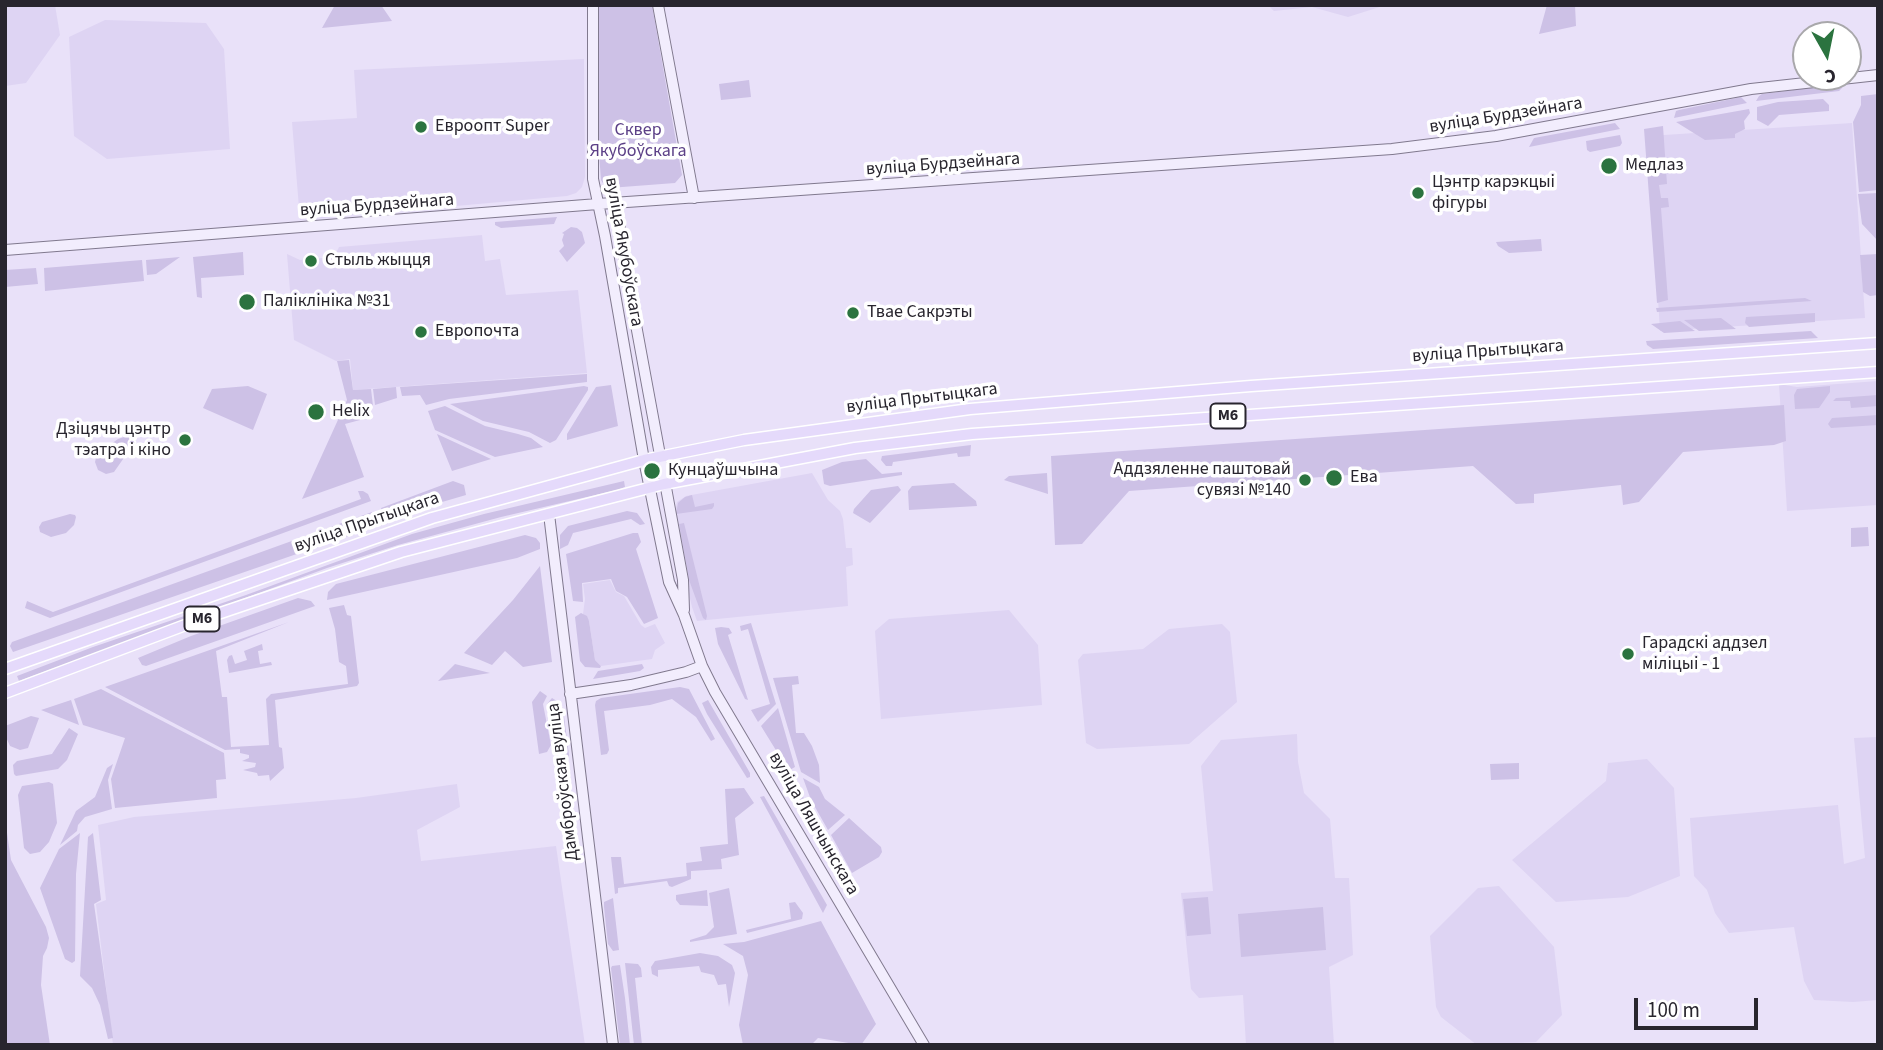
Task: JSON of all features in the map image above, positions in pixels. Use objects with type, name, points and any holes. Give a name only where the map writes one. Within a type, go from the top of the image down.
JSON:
[{"type":"main road","name":"вуліца Прытыцкага","points":[[5,669],[388,532],[492,500],[659,457],[832,427],[970,410],[1251,386],[1878,343]]},
{"type":"main road","name":"М6","points":[[5,693],[188,624],[401,552],[664,484],[855,447],[972,434],[1878,372]]},
{"type":"street","name":"вуліца Якубоўскага","points":[[593,5],[593,179],[606,236],[644,460]]},
{"type":"street","points":[[658,5],[694,198]]},
{"type":"street","name":"вуліца Бурдзейнага","points":[[5,250],[598,204],[1425,146],[1513,133],[1751,89],[1878,75]]},
{"type":"street","name":"вуліца Якубоўскага","points":[[616,203],[659,457]]},
{"type":"street","name":"вуліца Ляшчынскага","points":[[659,457],[683,580],[684,615]]},
{"type":"street","name":"вуліца Ляшчынскага","points":[[644,460],[669,583],[684,615],[702,666],[924,1045]]},
{"type":"street","name":"Дамброўская вуліца","points":[[549,514],[613,1045]]},
{"type":"street","points":[[570,694],[631,685],[702,666]]},
{"type":"shaded area","points":[[5,5],[55,5],[60,35],[26,83],[5,86]]},
{"type":"shaded area","points":[[1268,5],[1386,5],[1348,17],[1312,7],[1274,11]]},
{"type":"shaded area","points":[[105,20],[206,23],[224,49],[230,149],[107,159],[74,136],[69,37]]},
{"type":"shaded area","points":[[584,59],[585,177],[582,187],[576,193],[567,196],[300,220],[292,122],[357,118],[354,70]]},
{"type":"shaded area","points":[[1852,123],[1865,318],[1660,331],[1648,136]]},
{"type":"shaded area","points":[[482,235],[485,261],[500,259],[506,295],[578,290],[587,373],[353,390],[350,359],[336,361],[294,340],[287,254],[300,260],[334,257],[339,247]]},
{"type":"shaded area","points":[[1878,381],[1878,505],[1787,511],[1779,384],[1797,387]]},
{"type":"shaded area","points":[[812,473],[828,500],[840,511],[846,548],[852,548],[853,565],[846,567],[848,606],[697,621],[681,561],[674,516],[677,502],[686,496]]},
{"type":"shaded area","points":[[610,580],[616,592],[624,596],[641,625],[645,628],[655,624],[665,643],[655,650],[652,659],[601,666],[595,660],[589,621],[583,614],[583,584]]},
{"type":"shaded area","points":[[1009,610],[1038,645],[1042,705],[881,719],[875,631],[889,619]]},
{"type":"shaded area","points":[[1222,624],[1230,632],[1237,702],[1189,744],[1097,749],[1086,743],[1078,660],[1083,654],[1143,649],[1169,629]]},
{"type":"shaded area","points":[[1297,734],[1298,762],[1304,793],[1330,819],[1335,878],[1349,878],[1353,955],[1329,967],[1334,1045],[1246,1045],[1243,995],[1199,998],[1191,989],[1181,893],[1213,891],[1201,766],[1221,740]]},
{"type":"shaded area","points":[[1878,737],[1878,1000],[1814,1000],[1804,981],[1794,927],[1729,933],[1715,913],[1707,890],[1694,876],[1690,818],[1838,805],[1844,864],[1865,858],[1854,738]]},
{"type":"shaded area","points":[[1647,759],[1674,788],[1680,876],[1628,897],[1556,902],[1512,860],[1606,781],[1608,763]]},
{"type":"shaded area","points":[[457,784],[460,807],[417,830],[421,861],[556,846],[585,1045],[113,1045],[96,904],[106,900],[98,825],[134,817],[356,798]]},
{"type":"shaded area","points":[[1499,886],[1554,947],[1562,1015],[1536,1042],[1477,1045],[1441,1017],[1436,1007],[1430,936],[1478,888]]},
{"type":"green space","points":[[335,5],[381,5],[392,21],[322,28]]},
{"type":"green space","name":"Сквер Якубоўскага","points":[[595,5],[652,5],[682,175],[675,183],[609,188],[601,180],[594,88]]},
{"type":"green space","points":[[1547,5],[1575,5],[1576,26],[1539,34]]},
{"type":"green space","points":[[749,80],[751,97],[721,100],[719,84]]},
{"type":"green space","points":[[1792,90],[1839,91],[1756,101],[1762,94]]},
{"type":"green space","points":[[1878,94],[1878,190],[1859,192],[1853,122],[1861,105],[1861,96]]},
{"type":"green space","points":[[1741,97],[1747,103],[1674,118],[1679,110]]},
{"type":"green space","points":[[1823,99],[1829,105],[1829,111],[1779,115],[1768,126],[1757,120],[1757,107],[1778,102]]},
{"type":"green space","points":[[1749,109],[1750,113],[1744,121],[1745,129],[1735,134],[1735,138],[1705,140],[1676,122]]},
{"type":"green space","points":[[1615,123],[1620,129],[1529,147],[1534,138]]},
{"type":"green space","points":[[1663,126],[1667,184],[1659,185],[1661,198],[1668,198],[1669,207],[1661,208],[1668,300],[1657,303],[1644,129]]},
{"type":"green space","points":[[1620,135],[1620,146],[1590,152],[1587,150],[1586,141]]},
{"type":"green space","points":[[1878,193],[1878,241],[1862,224],[1858,194]]},
{"type":"green space","points":[[557,217],[554,224],[501,228],[495,225],[495,222]]},
{"type":"green space","points":[[571,227],[582,232],[585,243],[567,262],[559,251],[564,246],[562,233]]},
{"type":"green space","points":[[1541,239],[1542,251],[1509,253],[1496,242]]},
{"type":"green space","points":[[243,252],[244,275],[201,278],[202,298],[197,297],[193,257]]},
{"type":"green space","points":[[1878,254],[1878,295],[1870,296],[1863,292],[1860,255]]},
{"type":"green space","points":[[180,257],[156,274],[147,275],[146,260]]},
{"type":"green space","points":[[142,260],[144,281],[45,291],[44,268]]},
{"type":"green space","points":[[36,268],[38,284],[5,287],[5,270]]},
{"type":"green space","points":[[1805,298],[1812,301],[1657,312],[1656,308]]},
{"type":"green space","points":[[1815,313],[1815,322],[1749,327],[1745,323],[1746,317]]},
{"type":"green space","points":[[1721,318],[1736,329],[1699,331],[1684,320]]},
{"type":"green space","points":[[1680,321],[1695,331],[1664,333],[1651,324]]},
{"type":"green space","points":[[1811,331],[1818,338],[1653,349],[1646,341]]},
{"type":"green space","points":[[349,360],[353,390],[371,389],[373,406],[364,410],[360,420],[345,424],[364,477],[302,499],[347,400],[337,361]]},
{"type":"green space","points":[[587,374],[587,382],[449,399],[426,405],[420,395],[402,396],[400,387]]},
{"type":"green space","points":[[611,385],[618,426],[567,440],[567,434],[596,387]]},
{"type":"green space","points":[[248,386],[267,394],[253,430],[203,408],[212,389]]},
{"type":"green space","points":[[1830,386],[1830,392],[1819,408],[1795,409],[1794,395],[1797,389]]},
{"type":"green space","points":[[396,387],[397,398],[375,405],[373,389]]},
{"type":"green space","points":[[588,387],[588,390],[556,440],[550,443],[529,432],[483,421],[450,404]]},
{"type":"green space","points":[[1878,395],[1878,406],[1851,408],[1850,401],[1833,401],[1836,398]]},
{"type":"green space","points":[[1784,405],[1786,441],[1774,445],[1683,452],[1639,502],[1623,505],[1621,485],[1534,494],[1534,503],[1516,504],[1473,466],[1129,491],[1082,544],[1055,545],[1051,456]]},
{"type":"green space","points":[[445,406],[485,426],[531,438],[543,447],[495,457],[435,430],[428,411]]},
{"type":"green space","points":[[1878,415],[1878,425],[1831,428],[1828,424],[1832,418]]},
{"type":"green space","points":[[437,434],[491,459],[452,471]]},
{"type":"green space","points":[[127,436],[135,442],[114,472],[106,474],[98,470],[95,462],[97,454]]},
{"type":"green space","points":[[971,445],[970,456],[958,457],[957,453],[893,462],[892,466],[886,466],[881,460],[882,456]]},
{"type":"green space","points":[[866,459],[882,474],[902,472],[902,475],[830,486],[824,484],[822,470],[842,462]]},
{"type":"green space","points":[[1047,473],[1048,494],[1004,480],[1009,476]]},
{"type":"green space","points":[[453,481],[464,485],[466,495],[391,517],[383,514],[381,508]]},
{"type":"green space","points":[[624,481],[625,487],[617,490],[398,545],[327,568],[19,681],[17,676],[412,534]]},
{"type":"green space","points":[[954,483],[976,501],[977,506],[909,510],[908,491],[912,486]]},
{"type":"green space","points":[[898,486],[901,490],[870,523],[853,513],[871,490]]},
{"type":"green space","points":[[358,491],[368,494],[371,501],[50,618],[25,608],[27,601],[53,612],[361,499]]},
{"type":"green space","points":[[692,495],[695,507],[714,503],[714,506],[712,509],[676,514],[678,503]]},
{"type":"green space","points":[[627,511],[637,513],[645,524],[640,525],[631,519],[573,533],[568,545],[560,549],[560,535],[568,526]]},
{"type":"green space","points":[[372,512],[375,520],[372,528],[13,652],[10,646],[12,642]]},
{"type":"green space","points":[[70,514],[76,517],[74,525],[66,533],[51,537],[40,532],[42,522]]},
{"type":"green space","points":[[684,523],[706,620],[689,580],[679,524]]},
{"type":"green space","points":[[1868,527],[1869,546],[1851,547],[1851,528]]},
{"type":"green space","points":[[638,533],[641,542],[636,549],[658,618],[644,624],[627,597],[616,591],[611,579],[582,583],[583,602],[573,601],[566,554]]},
{"type":"green space","points":[[525,535],[536,538],[540,549],[517,558],[327,600],[328,592],[336,584]]},
{"type":"green space","points":[[540,566],[552,662],[523,667],[505,651],[492,665],[464,653],[513,600]]},
{"type":"green space","points":[[298,598],[311,601],[315,606],[146,666],[142,665],[138,658],[191,636]]},
{"type":"green space","points":[[344,605],[347,615],[351,616],[359,683],[357,686],[275,700],[279,747],[282,748],[284,768],[270,781],[269,775],[258,776],[257,773],[243,770],[255,767],[256,763],[242,761],[249,758],[249,755],[240,753],[240,749],[225,750],[105,687],[289,622],[216,651],[222,697],[227,697],[231,747],[269,745],[266,699],[271,694],[348,684],[346,666],[339,662],[329,608]]},
{"type":"green space","points":[[581,613],[587,616],[589,621],[595,660],[600,668],[585,667],[580,661],[575,617]]},
{"type":"green space","points":[[751,623],[776,704],[758,722],[751,710],[770,704],[748,629],[741,631],[740,626]]},
{"type":"green space","points":[[715,628],[729,628],[732,633],[728,635],[748,700],[745,699],[718,644]]},
{"type":"green space","points":[[262,644],[263,650],[258,651],[260,664],[271,662],[272,665],[229,673],[229,656],[232,655],[235,664],[247,660],[244,651]]},
{"type":"green space","points":[[455,664],[490,673],[438,681]]},
{"type":"green space","points":[[642,664],[644,668],[640,671],[593,679],[598,671]]},
{"type":"green space","points":[[798,676],[799,684],[792,685],[796,733],[804,733],[812,746],[819,765],[820,783],[801,772],[773,678]]},
{"type":"green space","points":[[680,687],[689,689],[715,739],[711,741],[696,717],[672,699],[604,711],[609,750],[607,754],[601,755],[596,701],[601,698]]},
{"type":"green space","points":[[101,689],[224,753],[226,779],[216,780],[217,798],[115,808],[111,779],[125,738],[83,725],[74,699]]},
{"type":"green space","points":[[540,691],[547,696],[543,704],[551,745],[547,752],[539,754],[532,702]]},
{"type":"green space","points":[[552,698],[563,708],[569,755],[568,758],[560,760],[547,704]]},
{"type":"green space","points":[[71,700],[79,725],[41,710]]},
{"type":"green space","points":[[708,700],[750,777],[747,778],[707,714],[702,703]]},
{"type":"green space","points":[[778,708],[795,767],[786,772],[782,760],[761,726]]},
{"type":"green space","points":[[31,716],[39,718],[28,748],[20,750],[10,746],[5,735],[5,726]]},
{"type":"green space","points":[[69,728],[78,734],[67,760],[58,769],[16,776],[14,774],[13,765],[17,761],[52,754]]},
{"type":"green space","points":[[1519,763],[1519,779],[1491,780],[1490,764]]},
{"type":"green space","points":[[113,764],[108,780],[112,809],[85,817],[78,825],[77,831],[60,845],[76,811],[95,797],[107,768]]},
{"type":"green space","points":[[795,775],[810,815],[845,876],[842,878],[801,811],[788,781],[789,776]]},
{"type":"green space","points":[[803,778],[819,787],[825,799],[845,815],[828,830],[811,800]]},
{"type":"green space","points":[[49,782],[53,784],[57,823],[49,842],[40,852],[30,854],[24,848],[18,795],[22,786]]},
{"type":"green space","points":[[744,788],[754,803],[735,818],[739,855],[721,859],[722,869],[691,871],[691,879],[672,887],[667,881],[618,888],[618,893],[615,894],[611,857],[621,857],[624,884],[687,876],[686,863],[702,861],[700,847],[728,844],[725,789]]},
{"type":"green space","points":[[764,796],[827,905],[823,913],[760,797]]},
{"type":"green space","points":[[849,818],[881,847],[882,852],[879,857],[852,873],[831,835]]},
{"type":"green space","points":[[5,819],[11,860],[46,927],[49,938],[43,956],[41,985],[50,1045],[5,1045]]},
{"type":"green space","points":[[80,833],[76,874],[75,961],[72,963],[65,959],[40,888],[59,849]]},
{"type":"green space","points":[[93,833],[101,900],[94,904],[113,1038],[108,1039],[100,1005],[92,988],[80,976],[88,837]]},
{"type":"green space","points":[[729,888],[737,934],[690,942],[706,935],[714,927],[709,893]]},
{"type":"green space","points":[[707,890],[708,906],[680,905],[676,900],[676,895]]},
{"type":"green space","points":[[1208,897],[1211,934],[1187,936],[1183,899]]},
{"type":"green space","points":[[613,898],[619,950],[613,951],[608,944],[604,902]]},
{"type":"green space","points":[[795,902],[803,913],[802,919],[747,933],[746,930],[791,919],[789,903]]},
{"type":"green space","points":[[1323,907],[1326,950],[1241,957],[1238,914]]},
{"type":"green space","points":[[821,921],[876,1024],[861,1045],[818,1038],[811,1045],[743,1045],[739,1025],[748,975],[743,956],[723,944],[744,942]]},
{"type":"green space","points":[[700,953],[718,956],[732,965],[735,973],[729,1007],[726,984],[718,985],[714,975],[701,972],[699,966],[658,970],[658,977],[652,974],[651,967],[655,961]]},
{"type":"green space","points":[[625,963],[638,964],[641,968],[642,977],[635,978],[642,1045],[634,1045]]},
{"type":"green space","points":[[620,965],[630,1045],[620,1045],[611,968]]},
{"type":"place","name":"Евроопт Super","points":[[421,127]]},
{"type":"place","name":"Медлаз","points":[[1609,166]]},
{"type":"place","name":"Цэнтр карэкцыі фігуры","points":[[1418,193]]},
{"type":"place","name":"Стыль жыцця","points":[[311,261]]},
{"type":"place","name":"Паліклініка №31","points":[[247,302]]},
{"type":"place","name":"Твае Сакрэты","points":[[853,313]]},
{"type":"place","name":"Европочта","points":[[421,332]]},
{"type":"place","name":"Helix","points":[[316,412]]},
{"type":"place","name":"Дзіцячы цэнтр тэатра і кіно","points":[[185,440]]},
{"type":"place","name":"Кунцаўшчына","points":[[652,471]]},
{"type":"place","name":"Ева","points":[[1334,478]]},
{"type":"place","name":"Аддзяленне паштовай сувязі №140","points":[[1305,480]]},
{"type":"place","name":"Гарадскі аддзел міліцыі - 1","points":[[1628,654]]}]
